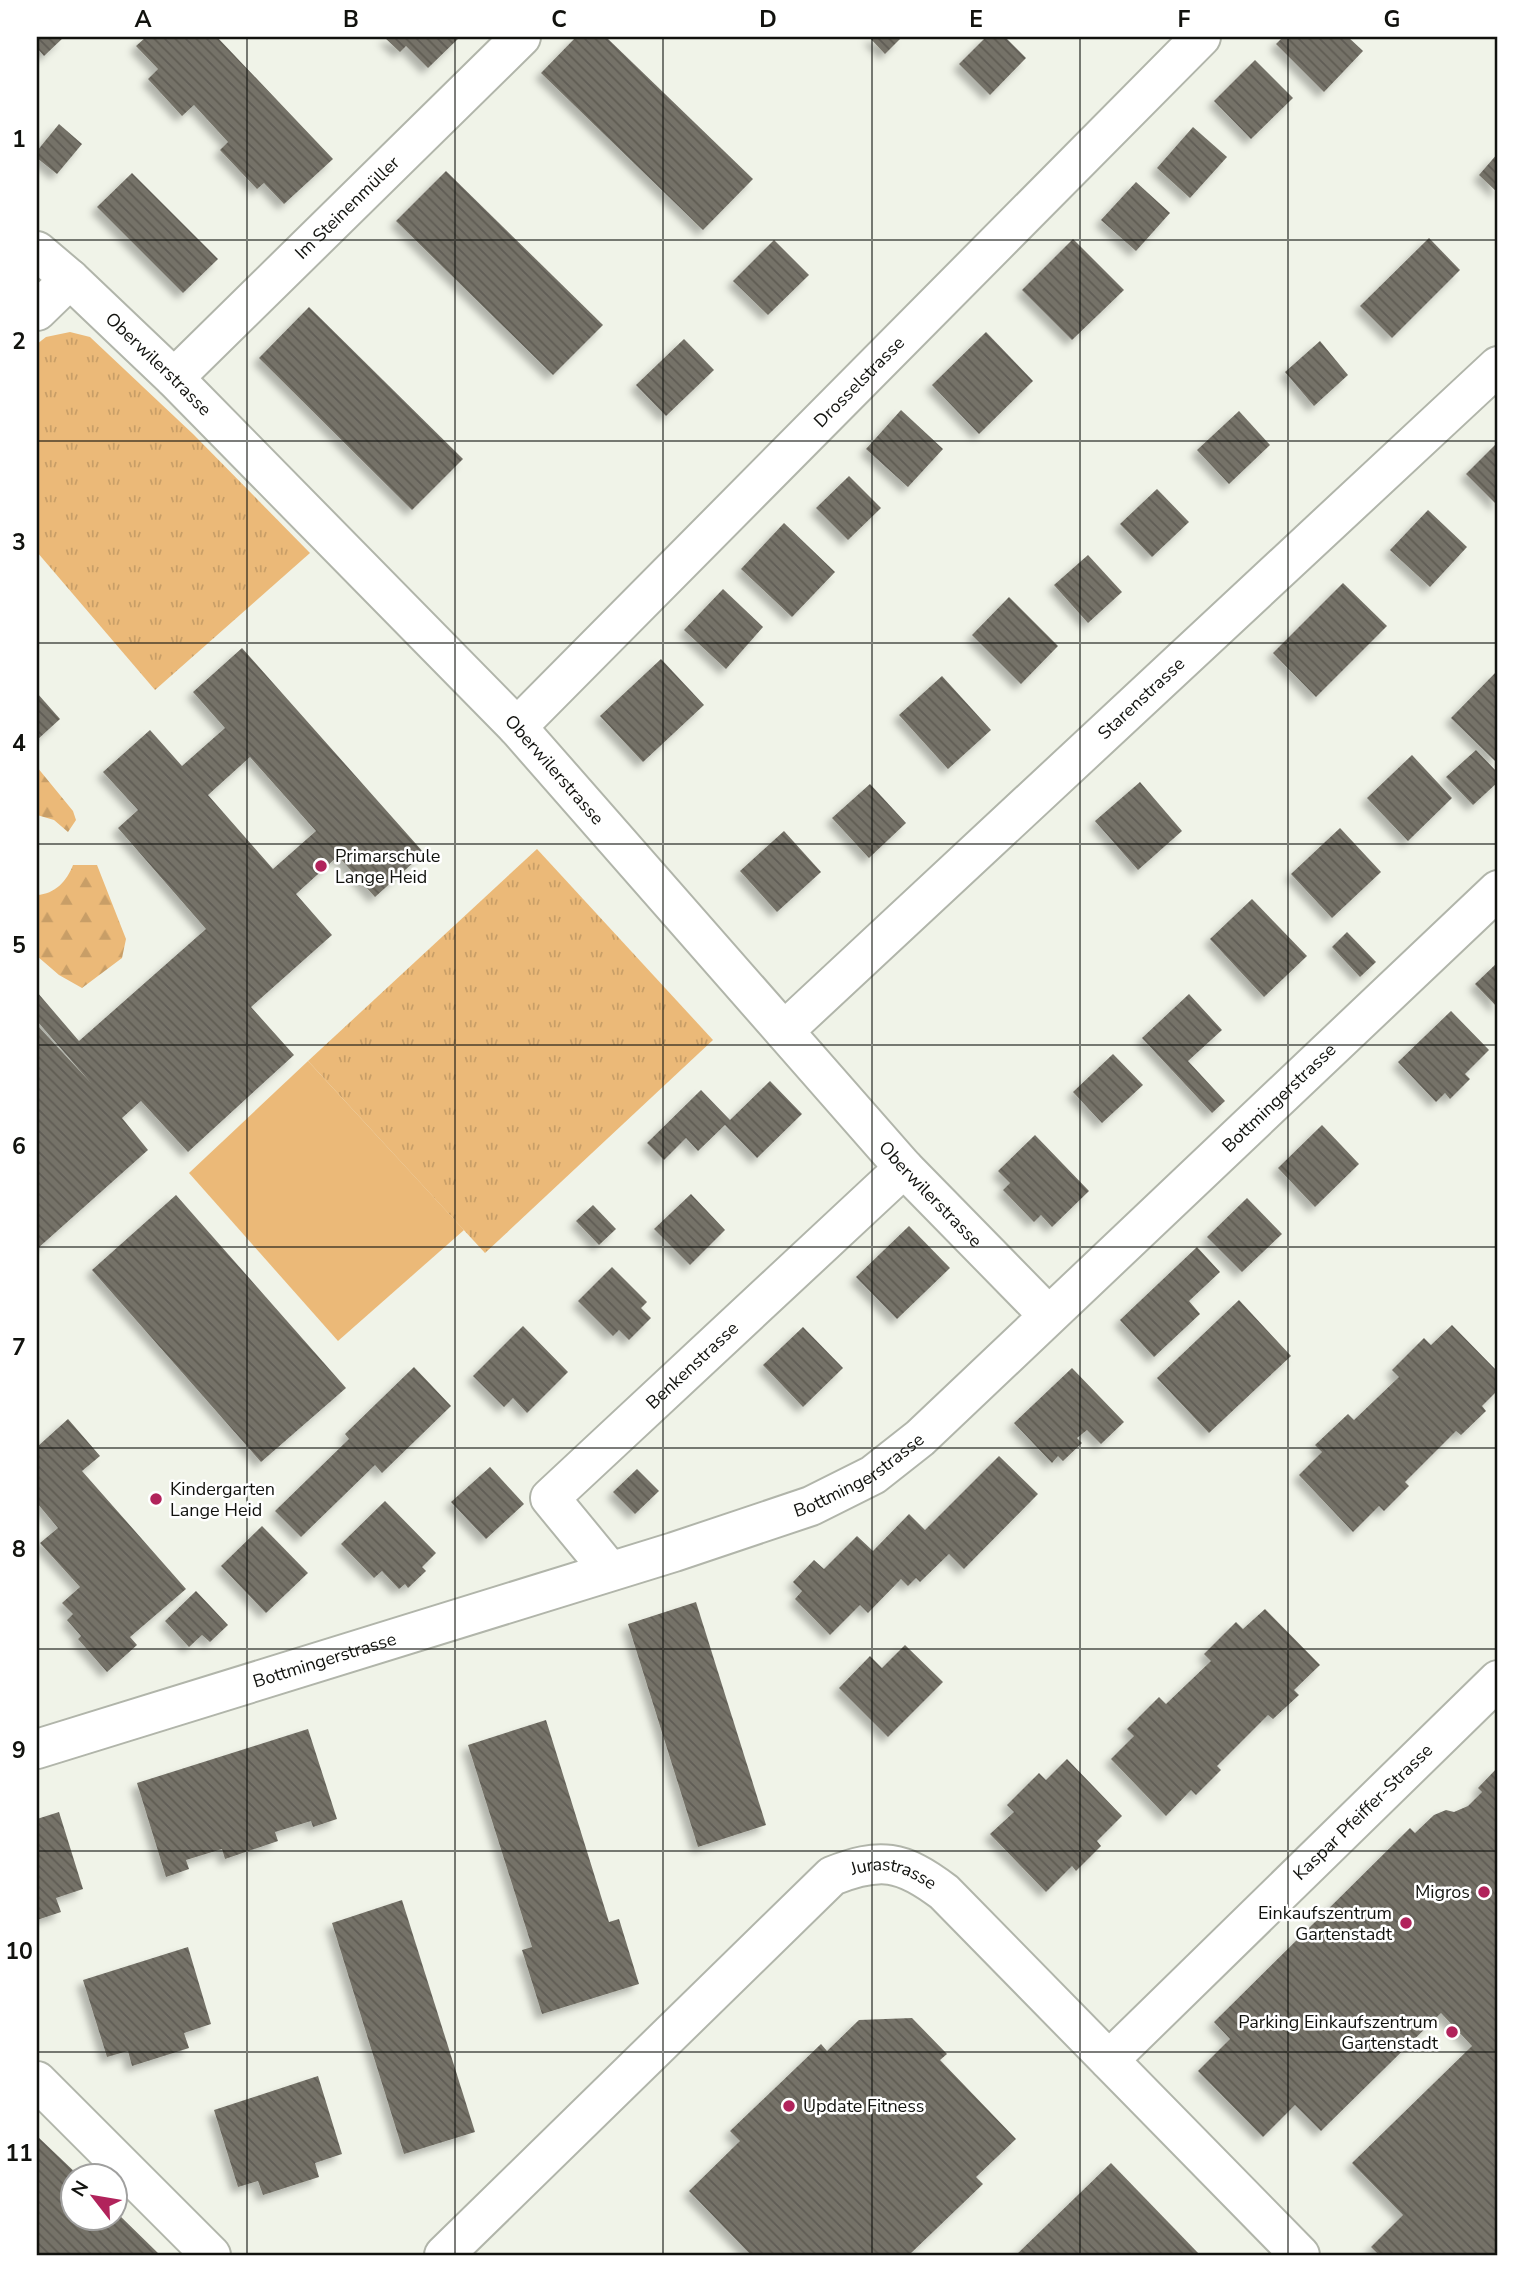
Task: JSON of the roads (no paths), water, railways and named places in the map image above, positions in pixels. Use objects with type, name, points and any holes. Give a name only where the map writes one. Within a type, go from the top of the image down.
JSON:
[{"type":"street","name":"Im Steinenmüller","points":[[174,378],[521,37]]},
{"type":"street","name":"Drosselstrasse","points":[[517,727],[1201,37]]},
{"type":"street","name":"Oberwilerstrasse","points":[[37,251],[174,378],[517,727],[904,1168],[1048,1315]]},
{"type":"street","points":[[37,311],[70,279]]},
{"type":"street","name":"Starenstrasse","points":[[783,1031],[1498,366]]},
{"type":"street","name":"Bottmingerstrasse","points":[[39,1741],[610,1571],[811,1506],[873,1475],[920,1438],[1498,890]]},
{"type":"street","name":"Benkenstrasse","points":[[610,1571],[550,1498],[904,1168]]},
{"type":"street","name":"Kaspar Pfeiffer-Strasse","points":[[1109,2060],[1498,1680]]},
{"type":"street","name":"Jurastrasse","points":[[444,2255],[832,1876],[857,1866],[884,1863],[907,1868],[935,1885],[1300,2255]]},
{"type":"street","points":[[37,2081],[211,2255]]},
{"type":"place","name":"Primarschule Lange Heid","points":[[321,866]]},
{"type":"place","name":"Kindergarten Lange Heid","points":[[156,1499]]},
{"type":"place","name":"Migros","points":[[1484,1892]]},
{"type":"place","name":"Einkaufszentrum Gartenstadt","points":[[1406,1923]]},
{"type":"place","name":"Parking Einkaufszentrum Gartenstadt","points":[[1452,2032]]},
{"type":"place","name":"Update Fitness","points":[[789,2106]]}]
